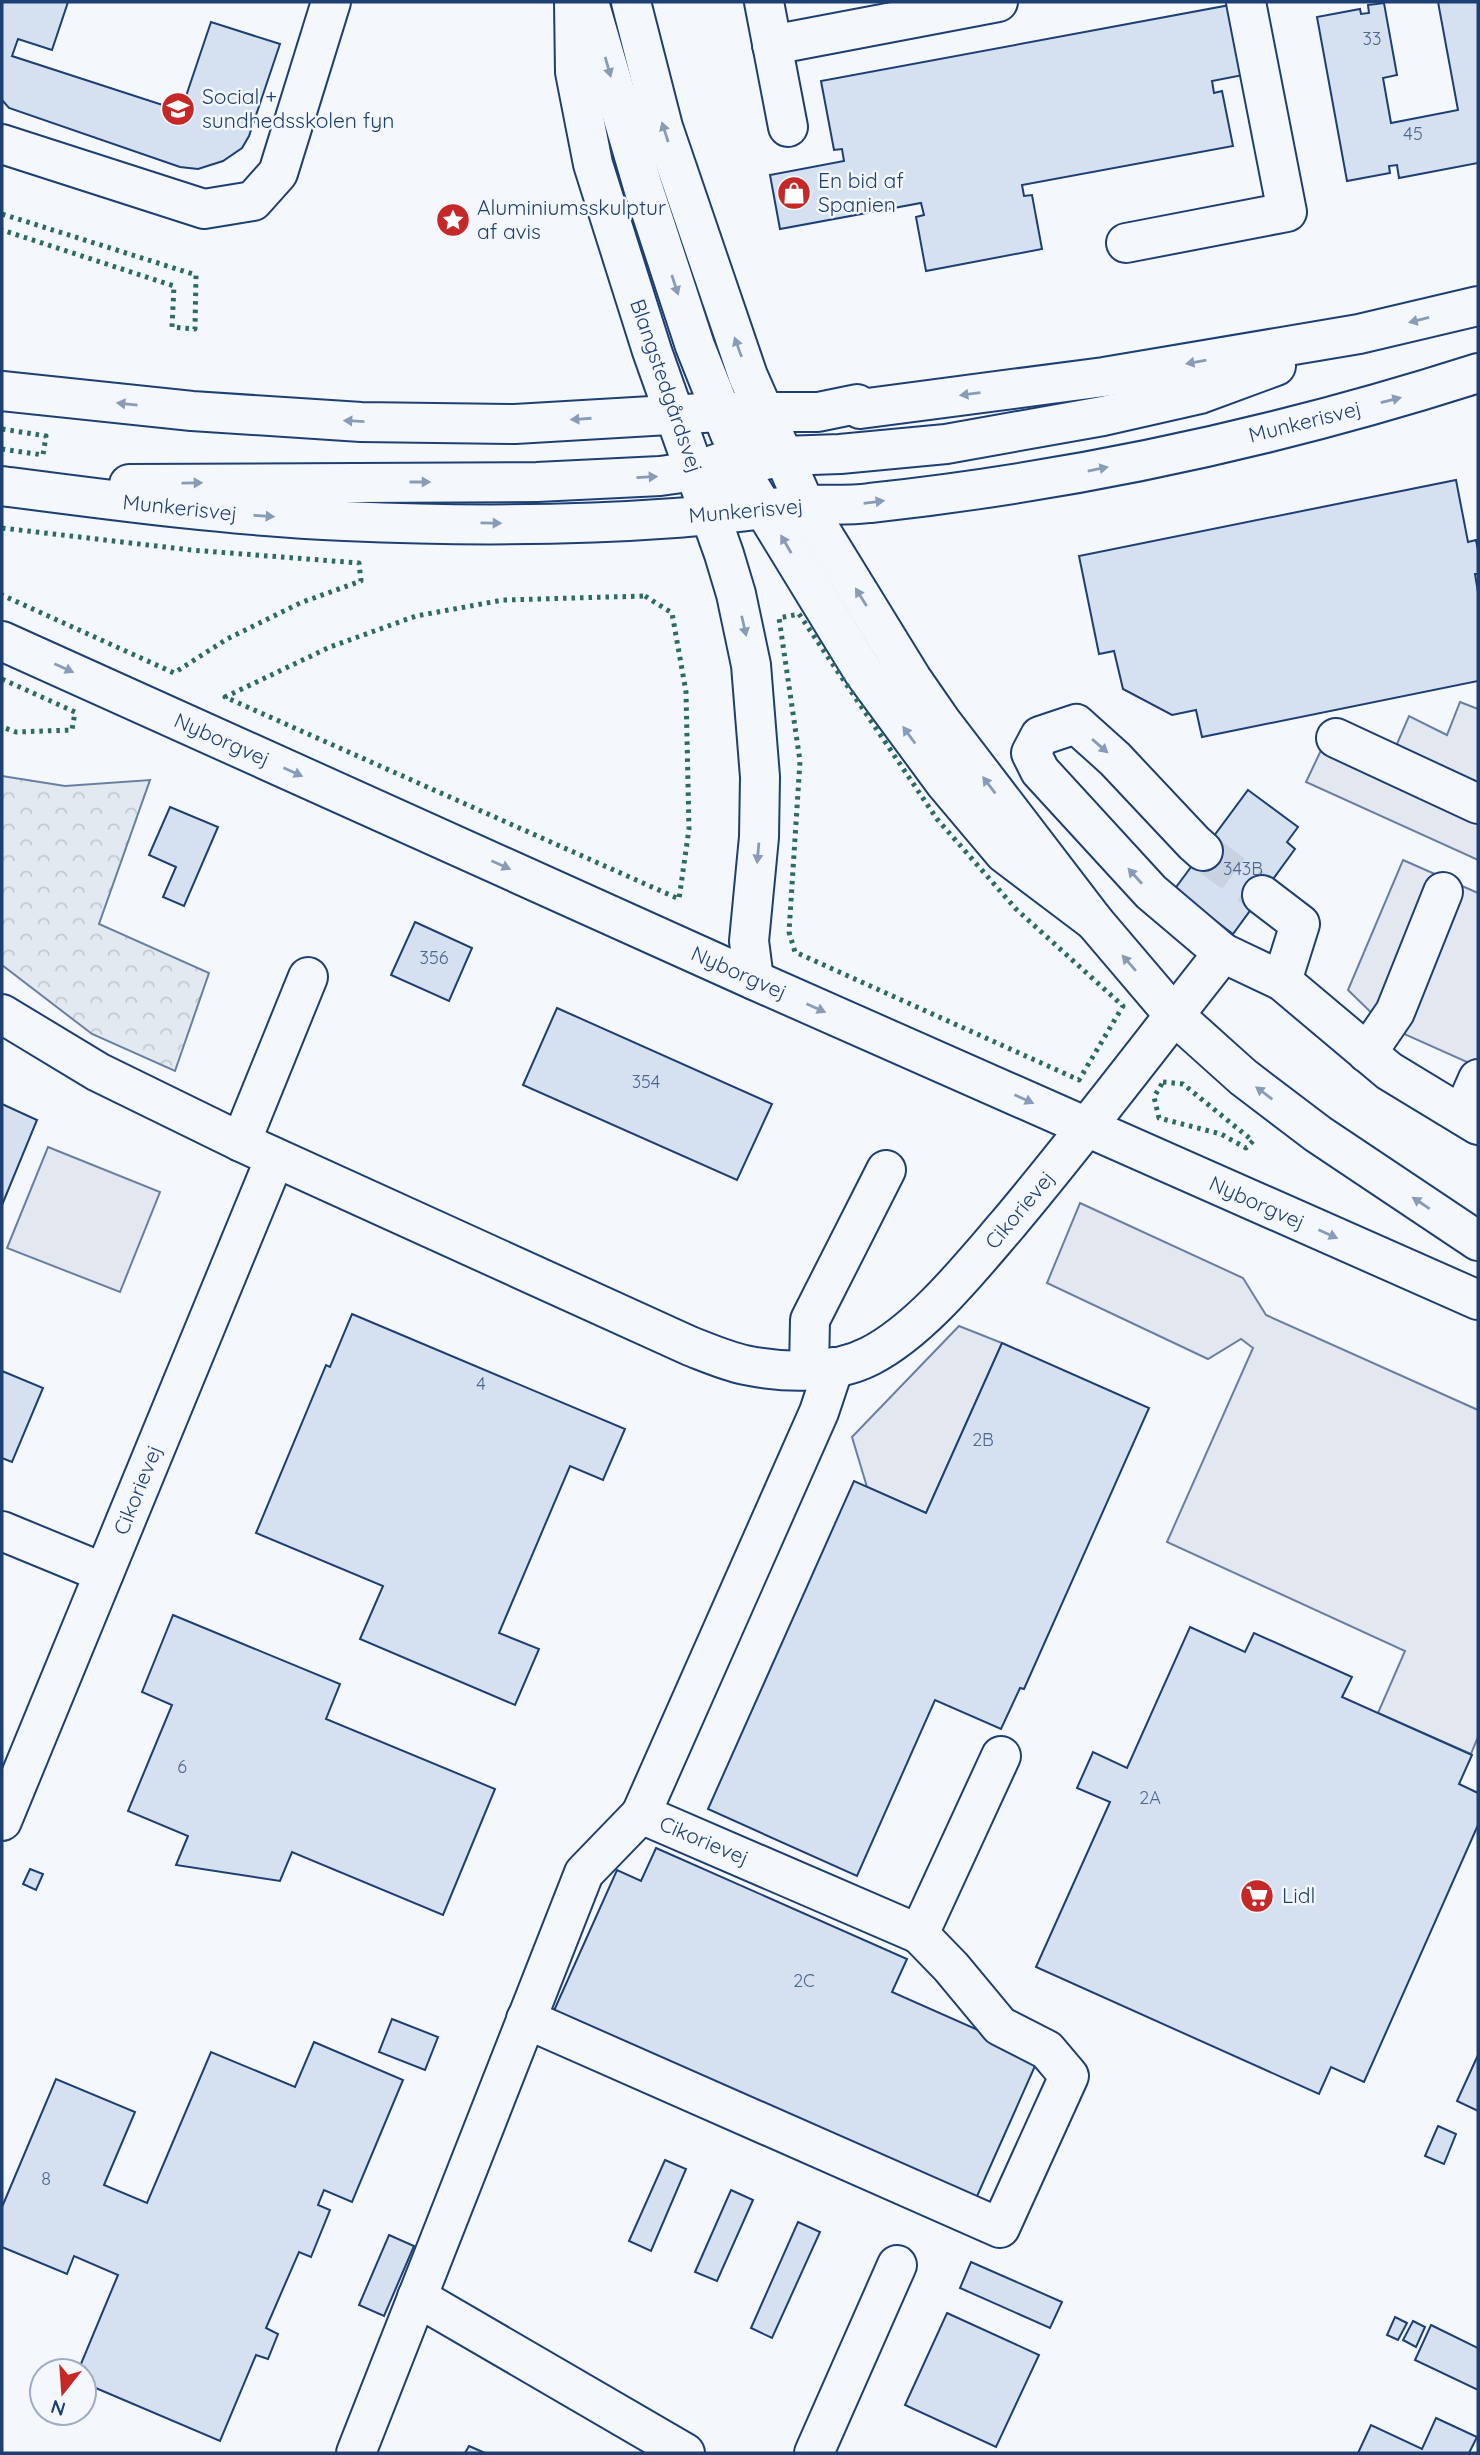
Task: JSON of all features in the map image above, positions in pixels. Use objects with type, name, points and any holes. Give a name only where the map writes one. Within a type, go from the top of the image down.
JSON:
[{"type":"street","points":[[2,144],[204,209],[253,201],[278,173],[331,2]]},
{"type":"street","name":"Blangstedgårdsvej","points":[[574,2],[575,72],[593,164],[674,414]]},
{"type":"street","points":[[589,2],[647,200],[695,346],[739,462],[864,673],[945,783],[1004,853],[1094,921]]},
{"type":"street","points":[[631,2],[663,127],[735,340],[764,410],[739,462],[714,499],[709,515],[724,554],[745,631],[756,712],[760,777],[759,837],[749,942],[754,980]]},
{"type":"street","points":[[764,2],[788,127]]},
{"type":"street","points":[[772,45],[998,2]]},
{"type":"street","points":[[1126,243],[1287,212],[1246,2]]},
{"type":"street","points":[[2,391],[191,411],[361,422],[515,424],[764,410],[818,412],[857,404],[860,409],[1104,377],[1359,334],[1478,306]]},
{"type":"street","points":[[2,485],[537,482],[660,476],[739,462],[946,444],[1103,416],[1200,394],[1359,334]]},
{"type":"street","name":"Munkerisvej","points":[[2,485],[189,511],[346,522],[541,524],[709,515],[805,505],[866,504],[1068,475],[1245,437],[1401,397],[1478,373]]},
{"type":"street","points":[[674,414],[702,431],[771,487],[805,505],[912,679],[941,721],[1094,921],[1174,1015],[1243,1077],[1318,1134],[1478,1241]]},
{"type":"street","name":"Nyborgvej","points":[[2,641],[754,980],[1478,1300]]},
{"type":"street","points":[[1203,851],[1115,759],[1076,724],[1040,736],[1031,753],[1040,771],[1151,892],[1223,953],[1282,981],[1389,1071],[1470,1120],[1478,1079]]},
{"type":"street","points":[[1336,738],[1478,804]]},
{"type":"street","points":[[1367,1053],[1395,1012],[1443,892]]},
{"type":"street","points":[[1262,895],[1300,924],[1282,981]]},
{"type":"street","name":"Cikorievej","points":[[2,1014],[98,1072],[275,1158],[690,1346],[743,1365],[786,1371],[821,1368],[870,1356],[904,1332],[959,1282],[1062,1160],[1223,953]]},
{"type":"street","points":[[241,1142],[308,977]]},
{"type":"street","name":"Cikorievej","points":[[2,1821],[275,1158]]},
{"type":"street","points":[[821,1368],[810,1320],[886,1171]]},
{"type":"street","name":"Cikorievej","points":[[821,1368],[819,1412],[641,1814],[919,1934]]},
{"type":"street","points":[[2,1531],[104,1573]]},
{"type":"street","points":[[526,2019],[1000,2228],[1069,2076],[1047,2050],[1000,2026],[951,1966],[919,1934],[1001,1756]]},
{"type":"street","points":[[356,2453],[584,1873],[641,1814]]},
{"type":"street","points":[[814,2453],[897,2265]]},
{"type":"street","points":[[417,2297],[685,2453]]},
{"type":"green space","points":[[2,776],[65,786],[150,780],[99,924],[209,973],[175,1071],[92,1034],[2,965]]},
{"type":"shaded area","points":[[1460,702],[1478,709],[1478,860],[1306,782],[1332,727],[1394,751],[1409,716],[1447,735]]},
{"type":"shaded area","points":[[1403,860],[1478,893],[1478,1067],[1384,1025],[1348,990]]},
{"type":"shaded area","points":[[48,1147],[160,1192],[120,1292],[7,1248]]},
{"type":"shaded area","points":[[1080,1203],[1243,1278],[1266,1315],[1478,1410],[1478,1737],[1471,1754],[1378,1713],[1405,1651],[1167,1542],[1253,1348],[1241,1339],[1208,1359],[1047,1283]]},
{"type":"shaded area","points":[[959,1326],[1002,1343],[926,1513],[867,1487],[852,1437]]},
{"type":"building","points":[[2,2],[68,2],[52,50],[18,39],[12,56],[181,111],[211,22],[280,44],[249,136],[242,148],[223,161],[198,169],[180,167],[9,108],[2,100]]},
{"type":"building","points":[[1438,2],[1478,2],[1478,163],[1399,178],[1397,165],[1389,166],[1390,173],[1347,181],[1317,17],[1360,9],[1361,14],[1369,13],[1368,5],[1384,3],[1397,75],[1383,78],[1391,123],[1458,110]]},
{"type":"building","points":[[1230,5],[1243,75],[1212,81],[1214,93],[1222,91],[1233,146],[1022,185],[1024,196],[1032,195],[1042,249],[926,271],[916,217],[924,215],[921,203],[780,229],[770,175],[844,161],[842,149],[834,150],[821,81]]},
{"type":"building","points":[[1456,480],[1468,542],[1476,540],[1478,550],[1478,574],[1475,574],[1478,592],[1478,681],[1202,737],[1196,710],[1172,715],[1123,689],[1114,651],[1099,654],[1079,556]]},
{"type":"building","points":[[1248,790],[1298,827],[1287,842],[1295,849],[1233,934],[1174,890]]},
{"type":"building","points":[[170,807],[218,827],[184,906],[163,897],[176,867],[149,855]]},
{"type":"building","points":[[415,922],[472,948],[449,1001],[391,975]]},
{"type":"building","points":[[557,1008],[772,1104],[737,1180],[523,1085]]},
{"type":"building","points":[[2,1104],[37,1120],[2,1205]]},
{"type":"building","points":[[352,1314],[625,1429],[603,1480],[570,1466],[499,1633],[539,1649],[515,1705],[360,1639],[383,1586],[256,1533],[326,1365],[330,1367]]},
{"type":"building","points":[[1002,1343],[1149,1408],[1024,1689],[1020,1688],[1001,1729],[935,1700],[857,1876],[708,1809],[854,1481],[926,1513]]},
{"type":"building","points":[[2,1371],[43,1388],[12,1462],[2,1458]]},
{"type":"building","points":[[173,1615],[340,1684],[326,1719],[495,1789],[443,1915],[292,1852],[280,1881],[176,1865],[188,1836],[128,1811],[172,1705],[142,1692]]},
{"type":"building","name":"Lidl","points":[[1190,1627],[1245,1652],[1254,1633],[1352,1677],[1342,1697],[1472,1755],[1459,1784],[1478,1793],[1478,1825],[1364,2082],[1331,2067],[1319,2094],[1036,1967],[1110,1802],[1077,1788],[1093,1752],[1127,1768]]},
{"type":"building","points":[[656,1848],[907,1959],[892,1992],[1039,2057],[974,2203],[552,2015],[617,1870],[641,1881]]},
{"type":"building","points":[[30,1869],[43,1874],[36,1890],[23,1884]]},
{"type":"building","points":[[392,2019],[438,2037],[425,2070],[379,2052]]},
{"type":"building","points":[[314,2042],[403,2080],[352,2202],[324,2190],[318,2205],[330,2210],[311,2257],[299,2252],[266,2328],[278,2334],[268,2359],[256,2355],[220,2441],[98,2389],[98,2357],[84,2357],[118,2275],[74,2256],[67,2274],[2,2247],[2,2207],[56,2079],[135,2112],[104,2185],[147,2203],[211,2052],[295,2087]]},
{"type":"building","points":[[1478,2055],[1478,2111],[1457,2101]]},
{"type":"building","points":[[1438,2126],[1456,2134],[1444,2164],[1425,2156]]},
{"type":"building","points":[[665,2160],[686,2169],[651,2251],[629,2241]]},
{"type":"building","points":[[731,2190],[753,2200],[717,2281],[695,2272]]},
{"type":"building","points":[[798,2222],[820,2232],[772,2338],[751,2328]]},
{"type":"building","points":[[389,2235],[414,2246],[384,2316],[359,2305]]},
{"type":"building","points":[[971,2262],[1062,2302],[1050,2328],[960,2288]]},
{"type":"building","points":[[947,2313],[1039,2355],[996,2447],[905,2405]]},
{"type":"building","points":[[1395,2317],[1407,2323],[1398,2340],[1387,2335]]},
{"type":"building","points":[[1413,2321],[1425,2327],[1416,2347],[1403,2340]]},
{"type":"building","points":[[1431,2325],[1478,2348],[1478,2390],[1415,2360]]},
{"type":"building","points":[[1436,2418],[1477,2437],[1469,2453],[1358,2453],[1371,2425],[1422,2449]]},
{"type":"building","points":[[469,2446],[485,2453],[465,2453]]},
{"type":"tunnel","points":[[1203,851],[1262,895]]},
{"type":"hedge","points":[[2,214],[196,275],[195,329],[172,327],[174,286],[2,230]]},
{"type":"hedge","points":[[2,429],[46,436],[43,455],[2,449]]},
{"type":"hedge","points":[[2,528],[191,550],[359,563],[361,581],[300,603],[227,639],[174,673],[2,595]]},
{"type":"hedge","points":[[645,596],[672,613],[686,692],[689,829],[679,899],[225,697],[330,647],[416,616],[503,600],[645,596]]},
{"type":"hedge","points":[[799,614],[937,819],[1016,909],[1123,1006],[1079,1080],[795,952],[789,932],[800,761],[779,618],[799,614]]},
{"type":"hedge","points":[[2,679],[75,712],[72,730],[16,732],[2,727]]},
{"type":"hedge","points":[[1163,1082],[1183,1084],[1253,1141],[1246,1148],[1221,1134],[1159,1118],[1154,1097],[1163,1082]]},
{"type":"place","name":"Social + sundhedsskolen fyn","points":[[178,109]]},
{"type":"place","name":"En bid af Spanien","points":[[794,193]]},
{"type":"place","name":"Aluminiumsskulptur af avis","points":[[453,220]]},
{"type":"place","name":"Lidl","points":[[1257,1896]]}]
